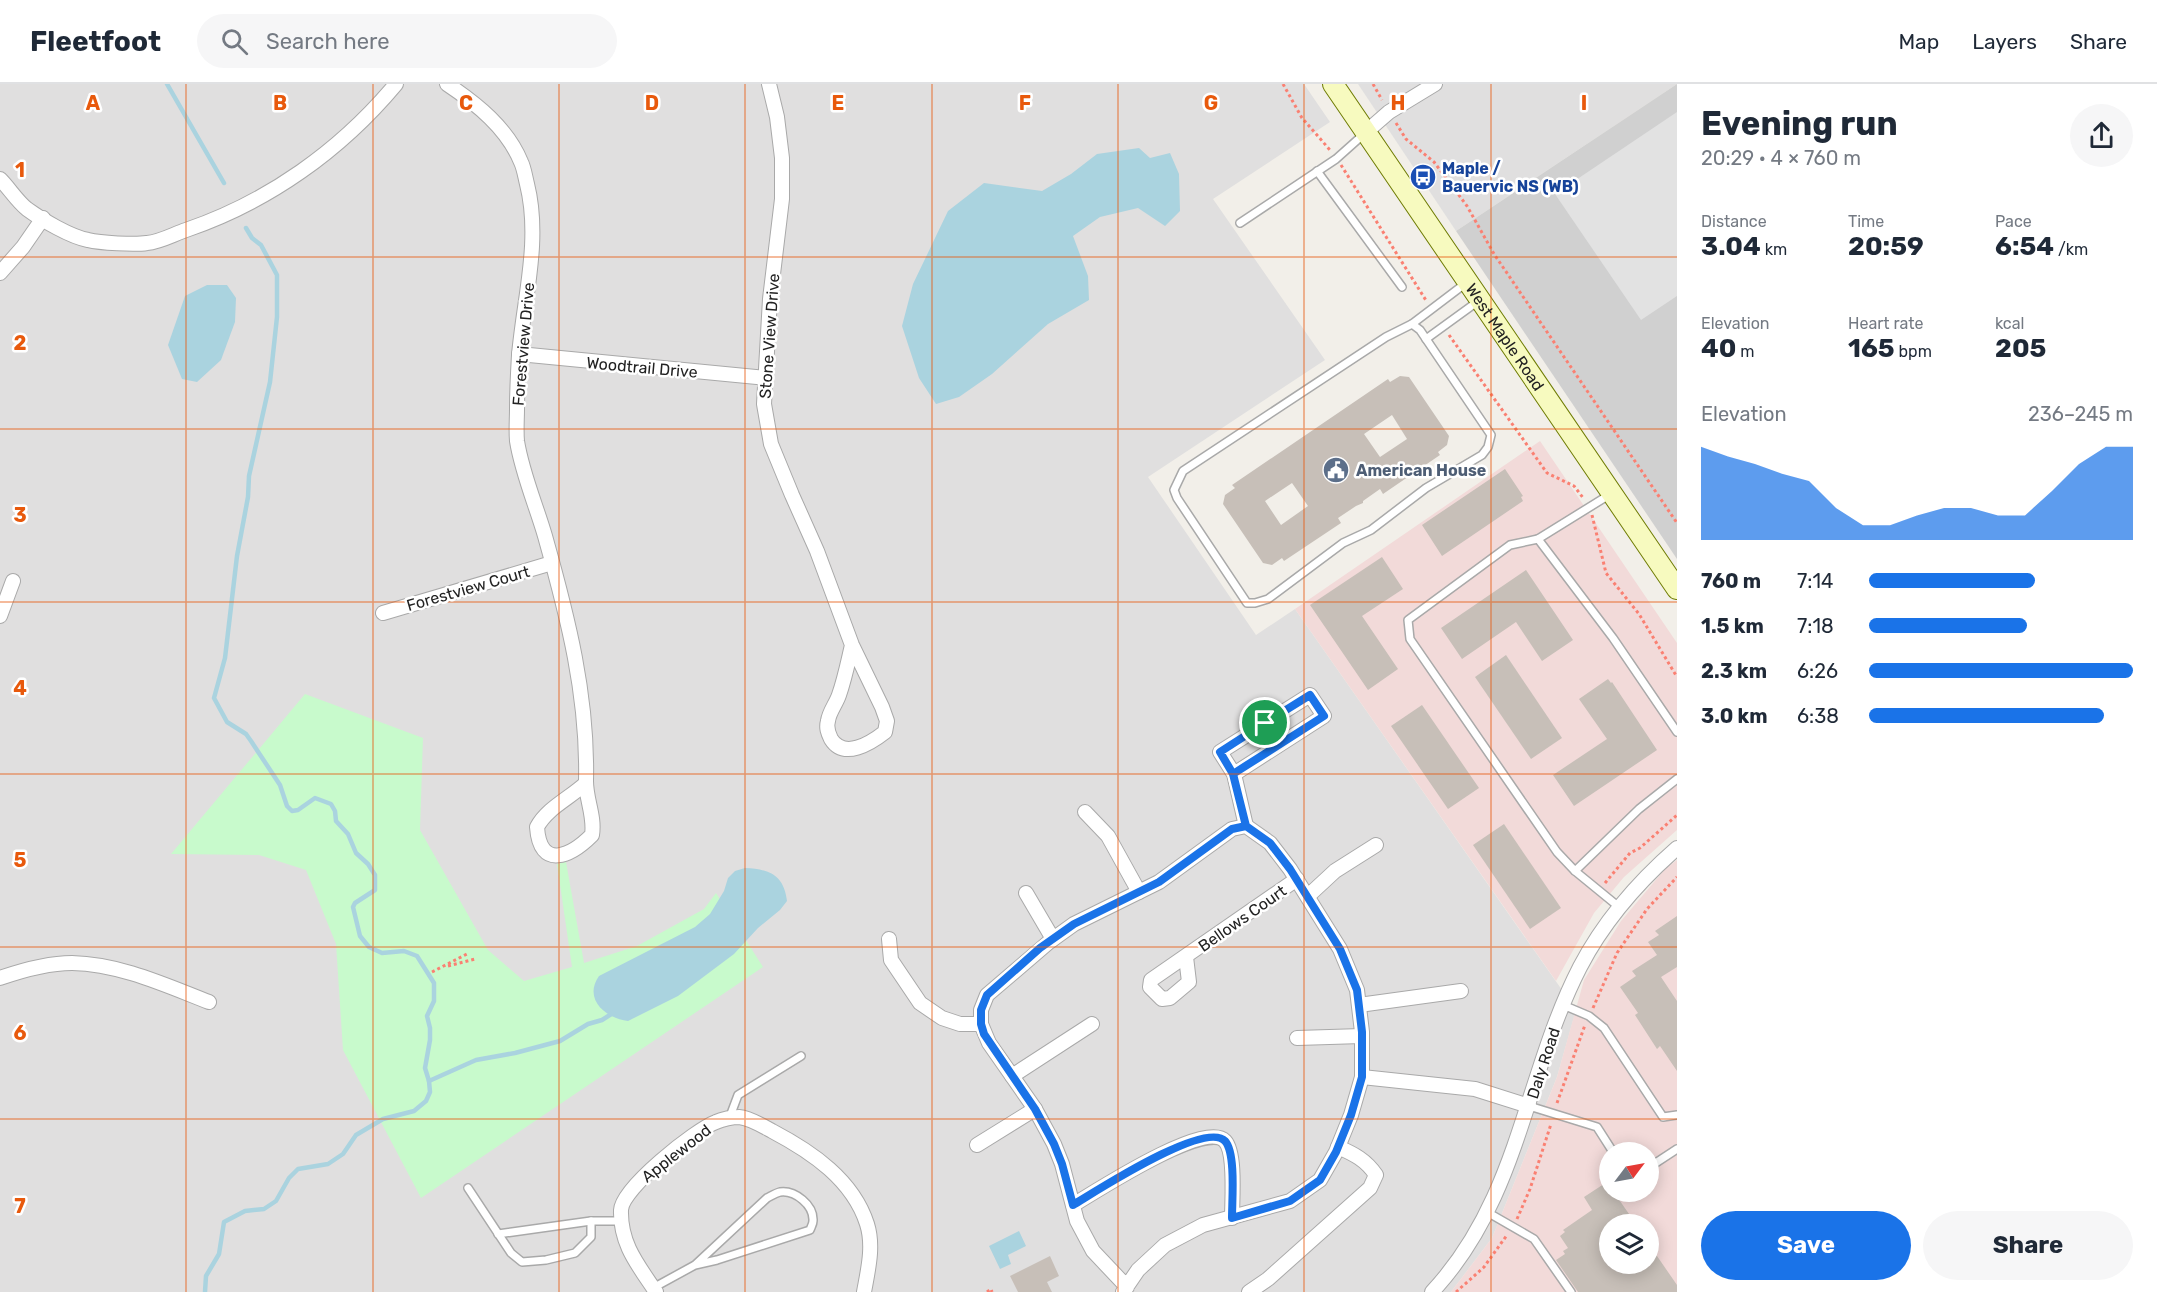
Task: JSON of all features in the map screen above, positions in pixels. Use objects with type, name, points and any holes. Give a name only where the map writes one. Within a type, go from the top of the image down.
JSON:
[{"type":"main road","name":"West Maple Road","points":[[1333,84],[1677,589]]},
{"type":"street","points":[[0,179],[26,208],[87,240],[147,243],[198,226],[242,207],[292,179],[336,145],[374,110],[396,84]]},
{"type":"street","name":"Forestview Drive","points":[[447,84],[484,111],[501,130],[521,162],[531,200],[532,238],[528,296],[519,354],[517,440],[574,645],[588,766],[586,783],[593,816],[592,835],[575,850],[565,855],[556,856],[549,853],[537,838],[537,827],[548,812],[572,796],[586,783]]},
{"type":"street","name":"Stone View Drive","points":[[769,84],[777,117],[782,158],[782,199],[770,299],[764,404],[771,444],[818,551],[852,645],[887,721],[885,732],[874,741],[857,748],[843,748],[833,743],[827,731],[828,720],[845,676],[852,645]]},
{"type":"street","points":[[1366,132],[1389,112],[1435,84]]},
{"type":"street","points":[[0,273],[23,248],[43,218]]},
{"type":"street","name":"Woodtrail Drive","points":[[519,354],[766,378]]},
{"type":"street","name":"Forestview Court","points":[[383,613],[552,563]]},
{"type":"street","points":[[0,616],[13,580]]},
{"type":"street","points":[[1233,774],[1324,716],[1310,695],[1220,752],[1233,774],[1246,826],[1270,843],[1297,879],[1340,949],[1357,990],[1362,1036],[1362,1077],[1351,1115],[1338,1147],[1320,1180],[1290,1201],[1203,1225],[1165,1245],[1138,1270],[1125,1289],[1093,1251],[1077,1221],[1062,1164],[1054,1144],[1035,1109],[989,1043],[981,1024],[981,1010],[987,995],[1074,924],[1159,882],[1232,829],[1246,826]]},
{"type":"street","points":[[1085,812],[1108,836],[1139,892]]},
{"type":"street","points":[[1308,896],[1335,871],[1376,845]]},
{"type":"street","name":"Daly Road","points":[[1431,1292],[1461,1256],[1502,1182],[1563,1005],[1580,967],[1619,907],[1654,868],[1677,848]]},
{"type":"street","name":"Bellows Court","points":[[1186,957],[1297,879]]},
{"type":"street","points":[[1026,893],[1053,939]]},
{"type":"street","points":[[889,939],[891,960],[920,1003],[942,1018],[960,1024],[981,1024]]},
{"type":"street","points":[[0,978],[33,967],[71,963],[114,968],[209,1002]]},
{"type":"street","points":[[1359,1005],[1461,991]]},
{"type":"street","points":[[1012,1076],[1092,1024]]},
{"type":"street","points":[[1297,1038],[1362,1036]]},
{"type":"street","points":[[1362,1077],[1475,1089],[1529,1106]]},
{"type":"street","points":[[977,1145],[1035,1109]]},
{"type":"street","name":"Applewood","points":[[654,1290],[625,1243],[621,1207],[632,1188],[682,1144],[716,1122],[739,1118],[761,1125],[796,1143],[825,1164],[845,1185],[860,1207],[868,1226],[871,1247],[864,1292]]},
{"type":"street","points":[[1073,1205],[1152,1158],[1193,1141],[1218,1137],[1223,1139],[1229,1149],[1232,1164],[1232,1218]]},
{"type":"street","points":[[1249,1292],[1277,1271],[1370,1188],[1376,1174],[1369,1164],[1338,1147]]},
{"type":"lane","points":[[1240,223],[1336,159],[1366,132]]},
{"type":"lane","points":[[1317,171],[1402,287]]},
{"type":"lane","points":[[1412,324],[1420,330],[1491,435],[1488,447],[1482,454],[1426,488],[1371,530],[1343,543],[1268,599],[1247,603],[1177,498],[1174,490],[1183,471],[1386,337],[1412,324],[1468,282]]},
{"type":"lane","points":[[1426,339],[1480,300]]},
{"type":"lane","points":[[1611,493],[1538,539],[1510,545],[1408,620],[1410,639],[1557,852],[1596,890],[1619,907]]},
{"type":"lane","points":[[1538,539],[1613,638],[1677,732]]},
{"type":"lane","points":[[1575,871],[1639,809],[1677,779]]},
{"type":"lane","points":[[1563,1005],[1589,1016],[1604,1028],[1664,1117],[1677,1115]]},
{"type":"lane","points":[[729,1119],[738,1095],[801,1056]]},
{"type":"lane","points":[[1529,1106],[1597,1128],[1606,1142]]},
{"type":"lane","points":[[1659,1161],[1677,1149]]},
{"type":"lane","points":[[468,1188],[511,1253],[522,1262],[546,1260],[575,1253],[591,1237],[591,1221]]},
{"type":"lane","points":[[654,1290],[695,1265],[767,1198],[779,1192],[793,1193],[804,1200],[810,1210],[813,1220],[810,1230],[695,1265]]},
{"type":"lane","points":[[1487,1212],[1534,1239],[1571,1292]]},
{"type":"lane","points":[[498,1234],[591,1221],[622,1221]]},
{"type":"path","points":[[1283,84],[1302,118],[1336,159],[1432,310]]},
{"type":"path","points":[[1373,84],[1406,139],[1434,162],[1467,206],[1494,254],[1677,523]]},
{"type":"path","points":[[1443,327],[1547,473],[1574,486],[1589,507],[1597,527],[1606,573],[1639,614],[1677,677]]},
{"type":"path","points":[[1596,890],[1606,883],[1630,853],[1640,848],[1677,815]]},
{"type":"path","points":[[1456,1292],[1484,1267],[1513,1227],[1530,1190],[1569,1068],[1617,953],[1647,909],[1677,877]]},
{"type":"path","points":[[432,972],[467,954]]},
{"type":"path","points":[[446,966],[452,967],[475,959]]},
{"type":"path","points":[[987,1292],[991,1289],[992,1292]]},
{"type":"shaded area","points":[[0,84],[1304,84],[1330,122],[1213,199],[1325,360],[1148,477],[1256,635],[1295,609],[1576,1010],[1557,1077],[1492,1238],[1451,1292],[0,1292]]},
{"type":"shaded area","points":[[1358,84],[1677,84],[1456,231]]},
{"type":"shaded area","points":[[1677,84],[1677,559],[1456,231]]},
{"type":"shaded area","points":[[1677,112],[1677,296],[1641,320],[1555,194]]},
{"type":"shaded area","points":[[1540,441],[1677,643],[1677,830],[1624,877],[1594,913],[1556,981],[1295,609]]},
{"type":"shaded area","points":[[1677,860],[1677,1292],[1451,1292],[1492,1238],[1557,1077],[1584,980],[1621,921],[1665,869]]},
{"type":"green space","points":[[305,694],[423,738],[420,830],[488,950],[524,981],[572,967],[557,864],[566,862],[584,963],[637,946],[704,909],[716,893],[763,967],[421,1198],[343,1050],[336,944],[306,870],[259,855],[171,854]]},
{"type":"water","points":[[1139,148],[1150,158],[1170,153],[1179,174],[1180,211],[1165,226],[1138,208],[1100,217],[1073,236],[1088,276],[1089,300],[1048,324],[992,374],[959,397],[936,404],[919,378],[902,326],[913,284],[948,211],[984,183],[1042,191],[1071,174],[1097,154]]},
{"type":"water","points":[[207,285],[227,285],[236,298],[235,322],[221,360],[197,382],[182,379],[168,345],[185,296]]},
{"type":"water","points":[[745,868],[768,872],[779,879],[787,901],[780,910],[758,928],[734,954],[678,996],[628,1021],[604,1012],[595,1000],[595,984],[599,976],[695,927],[710,914],[724,891],[728,878],[735,871]]},
{"type":"water","points":[[1019,1231],[1026,1246],[1008,1255],[1011,1264],[1000,1269],[989,1246]]},
{"type":"building","name":"American House","points":[[1400,376],[1409,377],[1449,436],[1447,445],[1438,452],[1440,455],[1383,494],[1380,489],[1363,503],[1338,518],[1341,523],[1284,561],[1282,558],[1272,565],[1263,563],[1223,504],[1225,495],[1235,488],[1232,485],[1388,379],[1390,382]],"holes":[[[1392,415],[1407,439],[1380,457],[1364,434]],[[1292,483],[1308,506],[1281,525],[1265,501]]]},
{"type":"building","points":[[1505,469],[1523,496],[1521,497],[1523,501],[1442,556],[1422,525]]},
{"type":"building","points":[[1382,557],[1403,589],[1362,616],[1398,669],[1368,690],[1310,605]]},
{"type":"building","points":[[1526,570],[1573,640],[1542,661],[1516,622],[1462,659],[1441,628]]},
{"type":"building","points":[[1506,655],[1562,738],[1531,759],[1475,677]]},
{"type":"building","points":[[1608,679],[1657,750],[1574,806],[1553,775],[1607,739],[1579,699]]},
{"type":"building","points":[[1422,705],[1479,788],[1448,809],[1391,726]]},
{"type":"building","points":[[1504,824],[1561,908],[1530,929],[1473,845]]},
{"type":"building","points":[[1677,916],[1677,967],[1661,977],[1677,1001],[1677,1071],[1660,1046],[1657,1049],[1635,1015],[1638,1013],[1620,987],[1636,976],[1632,971],[1657,955],[1648,942],[1659,935],[1655,931]]},
{"type":"building","points":[[1599,1187],[1599,1202],[1621,1202],[1629,1214],[1599,1214],[1599,1274],[1659,1274],[1659,1259],[1677,1285],[1677,1292],[1578,1292],[1556,1260],[1565,1254],[1563,1251],[1568,1248],[1560,1236],[1565,1232],[1563,1230],[1592,1210],[1584,1197]]},
{"type":"building","points":[[1050,1256],[1059,1276],[1047,1282],[1052,1292],[1018,1292],[1010,1276]]},
{"type":"waterway","points":[[167,84],[224,183]]},
{"type":"waterway","points":[[205,1292],[206,1276],[219,1254],[224,1222],[245,1211],[264,1209],[276,1201],[289,1178],[298,1169],[328,1164],[343,1154],[356,1135],[383,1119],[414,1111],[426,1101],[430,1092],[425,1068],[430,1040],[427,1016],[434,1001],[434,983],[417,956],[404,951],[382,953],[369,947],[360,936],[353,907],[355,903],[375,890],[375,875],[368,864],[356,853],[348,834],[336,821],[335,811],[331,804],[315,798],[298,810],[292,811],[287,806],[280,785],[251,741],[246,734],[227,722],[214,698],[225,658],[249,476],[270,382],[277,317],[277,275],[261,245],[252,238],[246,228]]},
{"type":"waterway","points":[[429,1081],[476,1060],[560,1041],[588,1024],[602,1020],[613,1013]]},
{"type":"place","name":"Maple / Bauervic NS (WB)","points":[[1423,177]]},
{"type":"place","name":"American House","points":[[1336,470]]},
{"type":"route","points":[[1265,723],[1220,752],[1233,774],[1246,826],[1232,829],[1159,882],[1074,924],[1040,948],[987,995],[981,1010],[984,1034],[1035,1109],[1054,1144],[1073,1205],[1152,1158],[1193,1141],[1210,1137],[1223,1139],[1229,1149],[1232,1164],[1232,1218],[1290,1201],[1320,1180],[1336,1152],[1351,1115],[1362,1077],[1362,1032],[1357,990],[1340,949],[1290,869],[1270,843],[1246,826],[1233,774],[1324,716],[1310,695],[1265,723]]}]
